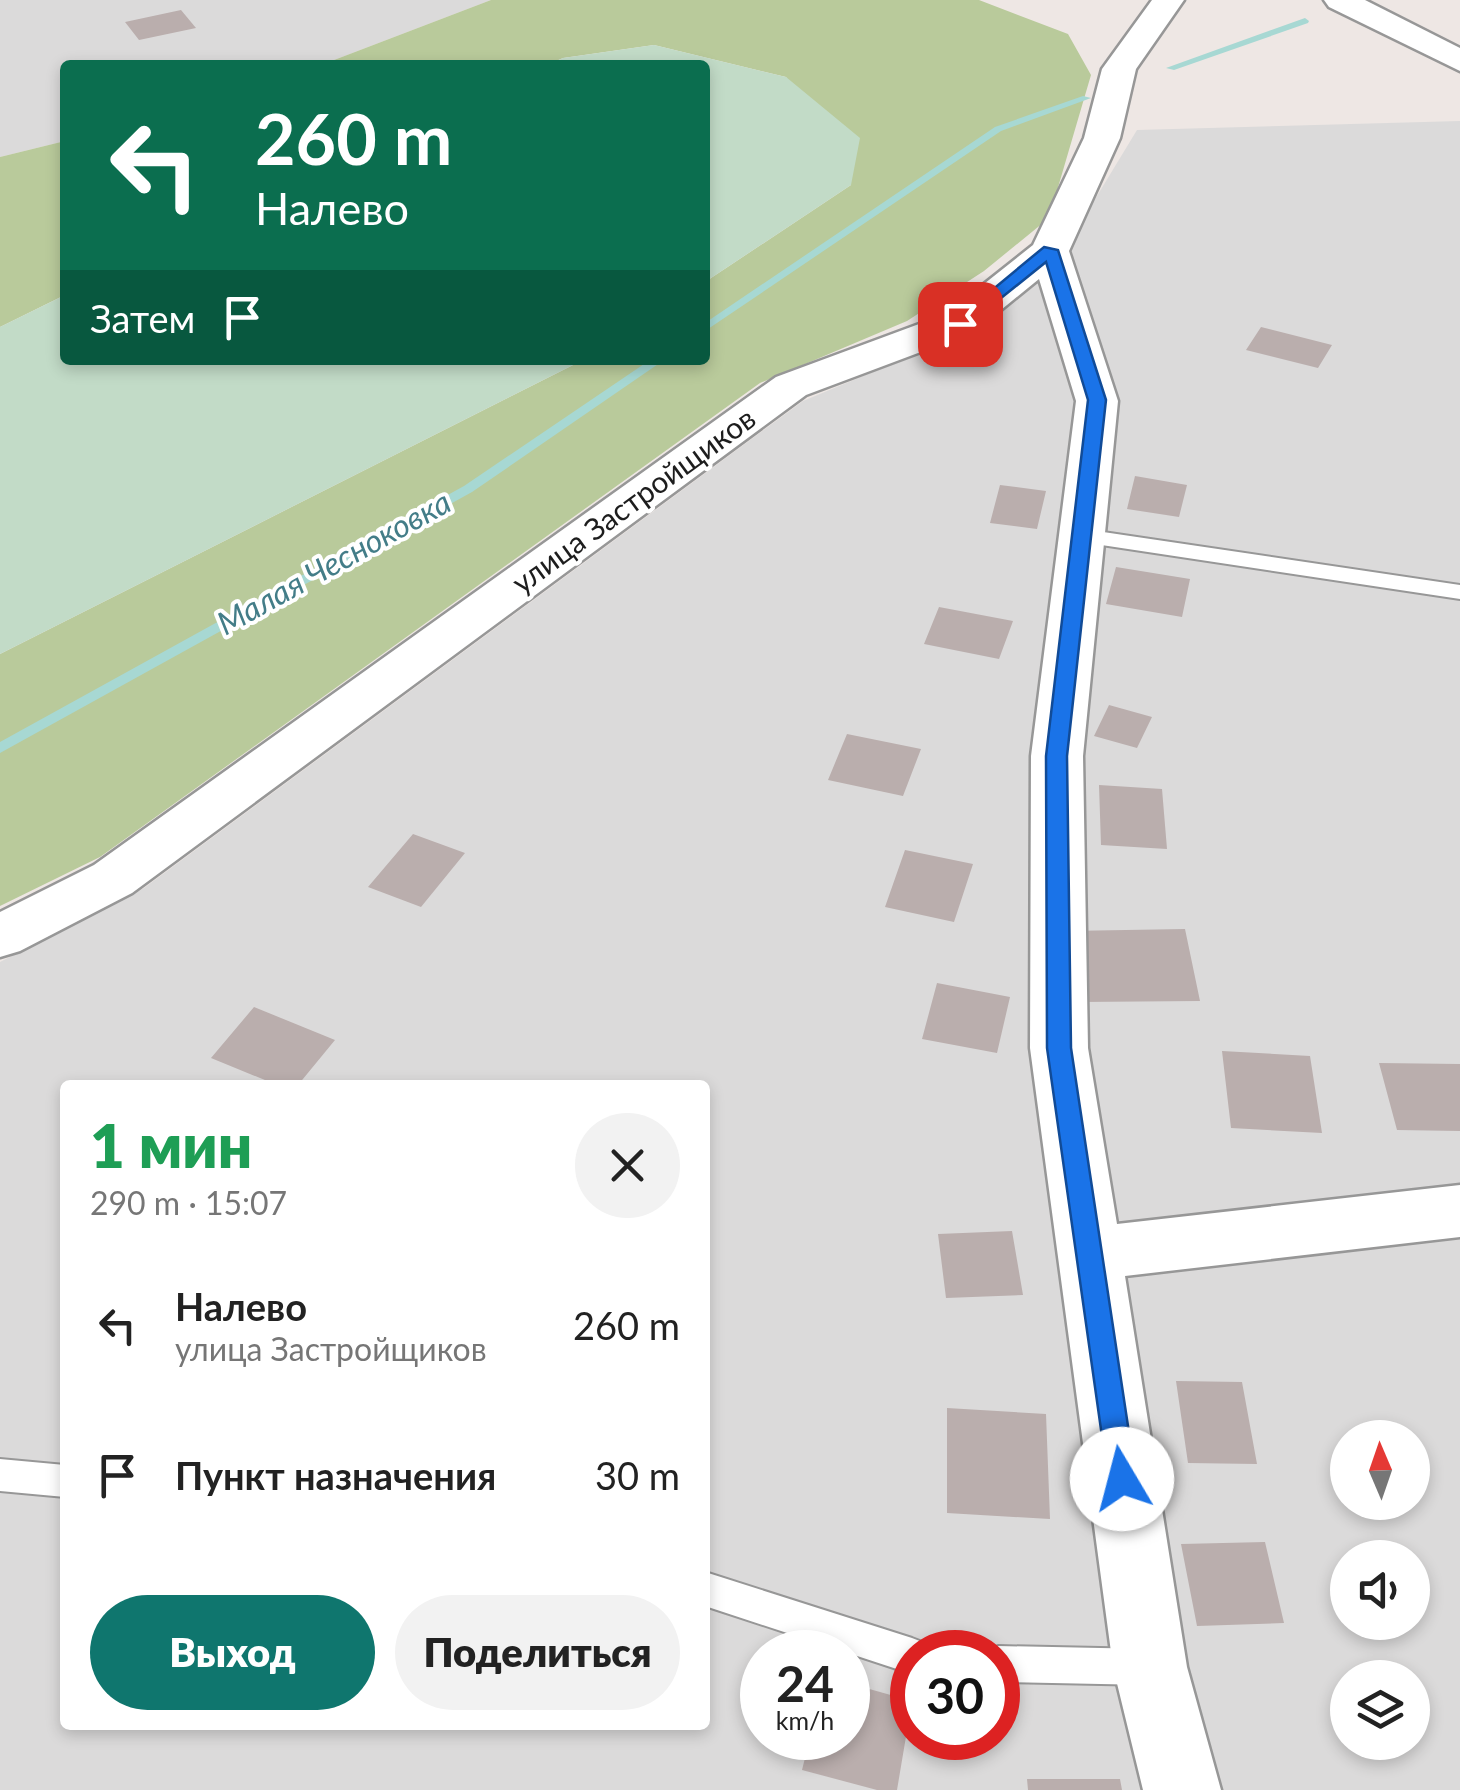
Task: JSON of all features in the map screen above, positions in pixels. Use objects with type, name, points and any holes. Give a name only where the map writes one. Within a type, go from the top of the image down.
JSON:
[{"type":"street","name":"улица Застройщиков","points":[[0,936],[112,879],[790,386],[960,324],[1050,250],[1102,138],[1120,68],[1168,0]]},
{"type":"street","points":[[1340,0],[1460,61]]},
{"type":"street","points":[[1050,250],[1097,400],[1057,756],[1059,1048],[1150,1667],[1182,1790]]},
{"type":"street","points":[[1088,1254],[1460,1210]]},
{"type":"lane","points":[[1084,536],[1460,592]]},
{"type":"lane","points":[[0,1475],[60,1481]]},
{"type":"lane","points":[[710,1592],[890,1649]]},
{"type":"lane","points":[[1020,1664],[1150,1667]]},
{"type":"shaded area","points":[[0,0],[491,0],[334,60],[60,60],[60,142],[0,157]]},
{"type":"shaded area","points":[[1460,121],[1460,1790],[0,1790],[0,962],[144,888],[803,401],[986,325],[1066,247],[1137,130]]},
{"type":"green space","points":[[491,0],[979,0],[1068,34],[1091,75],[1049,218],[984,271],[907,321],[760,383],[100,857],[0,906],[0,654],[573,365],[710,365],[710,279],[851,185],[786,77],[654,45],[558,60],[334,60]]},
{"type":"green space","points":[[654,45],[786,77],[860,138],[851,185],[710,279],[710,60],[558,60]]},
{"type":"green space","points":[[60,142],[60,297],[0,327],[0,157]]},
{"type":"green space","points":[[60,297],[60,365],[573,365],[0,654],[0,327]]},
{"type":"building","points":[[181,10],[196,28],[139,40],[125,22]]},
{"type":"building","points":[[1261,327],[1332,345],[1318,368],[1246,350]]},
{"type":"building","points":[[1135,476],[1187,485],[1179,517],[1127,509]]},
{"type":"building","points":[[1000,485],[1046,491],[1037,529],[990,523]]},
{"type":"building","points":[[1116,567],[1190,579],[1182,617],[1106,604]]},
{"type":"building","points":[[939,607],[1013,621],[999,659],[924,644]]},
{"type":"building","points":[[1109,705],[1152,717],[1137,748],[1094,736]]},
{"type":"building","points":[[847,734],[921,749],[903,796],[828,780]]},
{"type":"building","points":[[1099,785],[1162,789],[1167,849],[1101,845]]},
{"type":"building","points":[[413,834],[465,853],[421,907],[368,887]]},
{"type":"building","points":[[905,850],[973,864],[954,922],[885,907]]},
{"type":"building","points":[[1185,929],[1200,1001],[1080,1002],[1067,931]]},
{"type":"building","points":[[937,983],[1010,997],[997,1053],[922,1039]]},
{"type":"building","points":[[254,1007],[335,1040],[302,1080],[265,1080],[211,1058]]},
{"type":"building","points":[[1222,1051],[1310,1056],[1322,1133],[1231,1128]]},
{"type":"building","points":[[1379,1063],[1460,1064],[1460,1131],[1397,1130]]},
{"type":"building","points":[[1012,1231],[1023,1295],[946,1298],[938,1234]]},
{"type":"building","points":[[1176,1381],[1242,1382],[1257,1464],[1188,1463]]},
{"type":"building","points":[[947,1408],[1046,1414],[1050,1519],[947,1513]]},
{"type":"building","points":[[1265,1542],[1284,1623],[1197,1626],[1181,1544]]},
{"type":"building","points":[[870,1689],[890,1695],[890,1760],[902,1760],[897,1790],[877,1790],[802,1770],[804,1760],[870,1760]]},
{"type":"building","points":[[1027,1779],[1120,1779],[1122,1790],[1028,1790]]},
{"type":"waterway","name":"Малая Чесноковка","points":[[1171,68],[1305,21]]},
{"type":"waterway","name":"Малая Чесноковка","points":[[710,325],[998,129],[1086,98]]},
{"type":"waterway","name":"Малая Чесноковка","points":[[0,748],[468,489],[651,365]]},
{"type":"route","points":[[960,324],[1050,250],[1097,400],[1057,756],[1059,1048],[1122,1479]]}]
